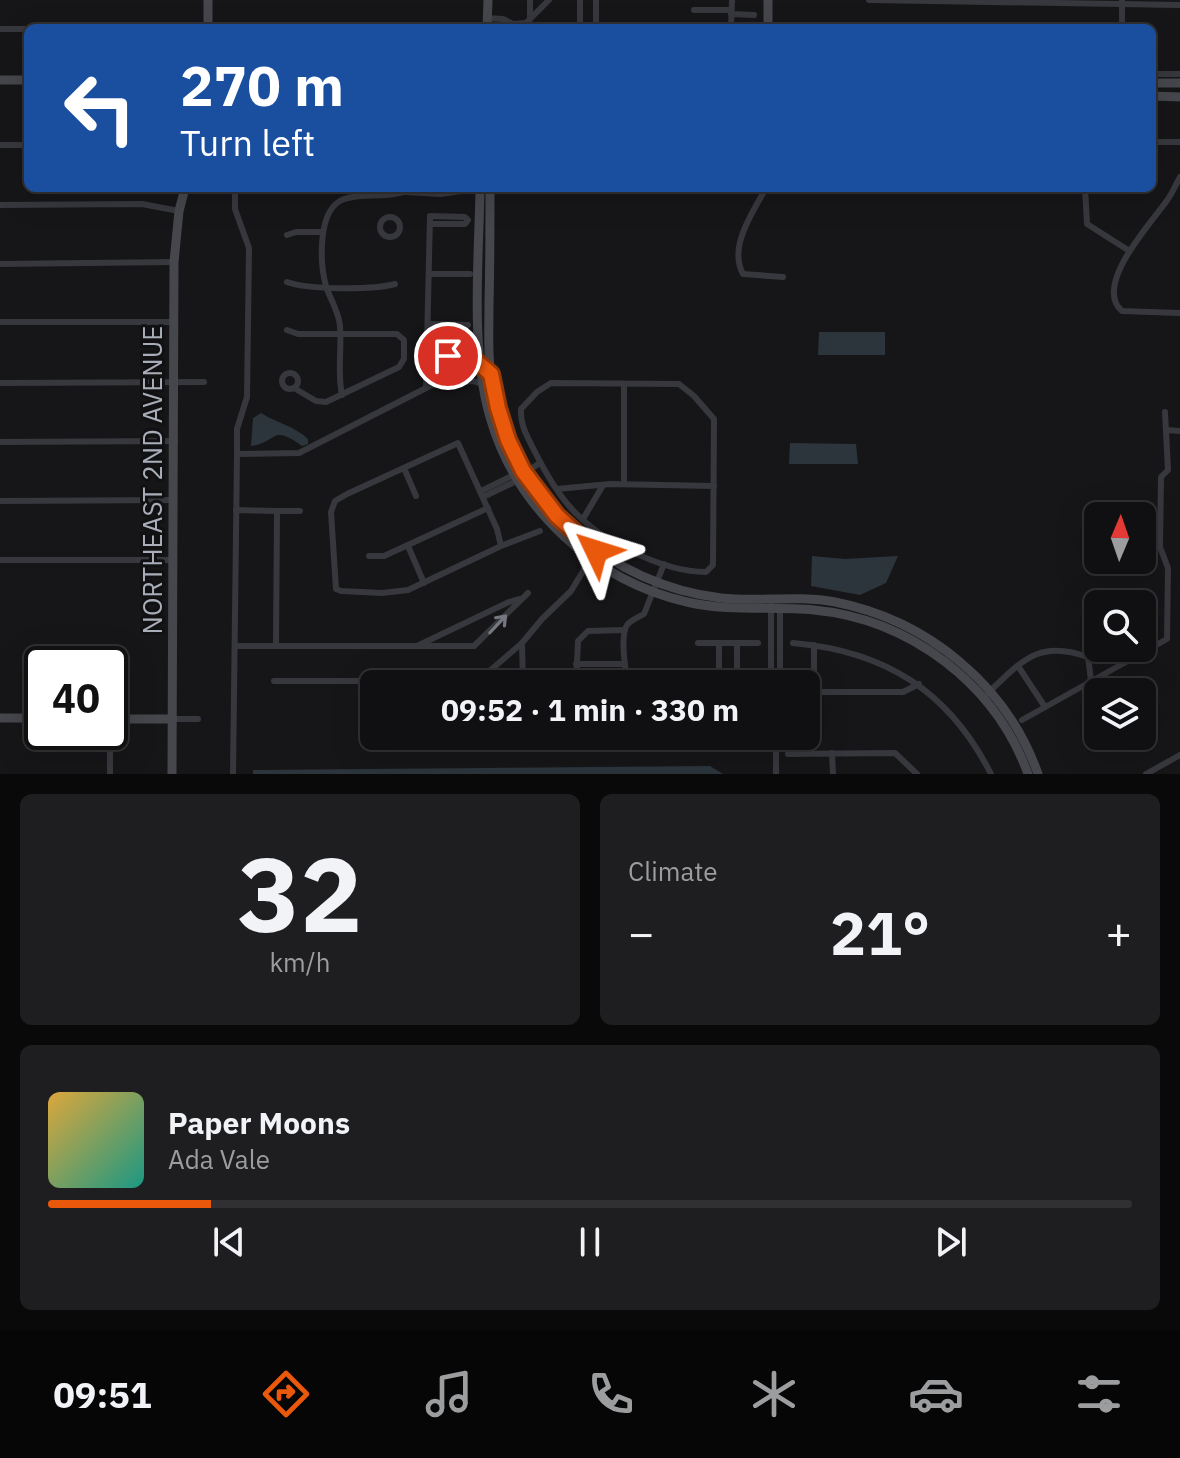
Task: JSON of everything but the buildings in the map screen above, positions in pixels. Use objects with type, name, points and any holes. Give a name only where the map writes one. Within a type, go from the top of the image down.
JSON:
[{"type":"street","points":[[208,0],[208,24]]},
{"type":"street","points":[[488,0],[487,24],[503,19],[511,23],[526,23],[549,0]]},
{"type":"street","points":[[530,0],[530,19]]},
{"type":"street","points":[[580,0],[580,24]]},
{"type":"street","points":[[596,0],[596,24]]},
{"type":"street","points":[[731,24],[732,0]]},
{"type":"street","points":[[768,0],[768,24]]},
{"type":"street","points":[[869,0],[1180,5]]},
{"type":"street","points":[[1122,2],[1122,24]]},
{"type":"street","points":[[694,10],[754,15]]},
{"type":"street","points":[[0,29],[24,29]]},
{"type":"street","points":[[1156,74],[1180,74]]},
{"type":"street","points":[[0,80],[24,80]]},
{"type":"street","points":[[1156,83],[1180,83]]},
{"type":"street","points":[[1156,96],[1180,97]]},
{"type":"street","points":[[1156,142],[1180,142]]},
{"type":"street","points":[[0,145],[24,145]]},
{"type":"street","points":[[1180,177],[1169,197],[1128,250],[1114,298],[1116,306],[1122,311],[1180,313]]},
{"type":"street","name":"NORTHEAST 2ND AVENUE","points":[[172,774],[174,262],[184,192]]},
{"type":"street","points":[[233,774],[237,429],[247,397],[249,248],[235,209],[235,192]]},
{"type":"street","points":[[342,395],[340,322],[326,287],[322,266],[323,232],[329,211],[337,202],[347,198],[388,197],[407,192],[451,192]]},
{"type":"street","points":[[480,192],[475,353],[522,474],[554,528],[628,582],[776,604],[834,602],[887,617],[917,631],[950,653],[1017,729],[1038,774]]},
{"type":"street","points":[[483,373],[490,192]]},
{"type":"street","points":[[764,192],[743,231],[740,267],[743,274],[750,276],[783,277]]},
{"type":"street","points":[[1085,192],[1087,224],[1128,250]]},
{"type":"street","points":[[388,197],[389,217]]},
{"type":"street","points":[[0,205],[142,204],[179,211]]},
{"type":"street","points":[[427,384],[430,216],[465,217],[468,220],[465,224],[430,224]]},
{"type":"street","points":[[287,235],[323,232]]},
{"type":"street","points":[[0,264],[174,262]]},
{"type":"street","points":[[429,274],[470,274]]},
{"type":"street","points":[[287,282],[298,286],[326,287],[384,287],[395,284]]},
{"type":"street","points":[[0,322],[175,322]]},
{"type":"street","points":[[429,324],[468,325]]},
{"type":"street","points":[[287,330],[298,334],[397,334],[404,340],[403,364],[342,395],[322,403],[294,388]]},
{"type":"street","points":[[429,356],[475,353]]},
{"type":"street","points":[[448,356],[449,382]]},
{"type":"street","points":[[237,454],[299,453],[427,384],[483,373]]},
{"type":"street","points":[[0,383],[204,382]]},
{"type":"street","points":[[551,383],[624,385],[679,384],[714,419],[713,565],[706,572],[687,572],[624,548],[583,519],[571,509],[540,463],[521,421],[521,409],[551,383]]},
{"type":"street","points":[[624,385],[624,484]]},
{"type":"street","points":[[1165,412],[1168,470]]},
{"type":"street","points":[[1166,430],[1180,431]]},
{"type":"street","points":[[0,442],[175,441]]},
{"type":"street","points":[[501,546],[488,508],[458,443],[335,501],[331,512],[336,589],[341,591],[382,593],[408,590],[540,531]]},
{"type":"street","points":[[482,494],[540,463]]},
{"type":"street","points":[[404,468],[416,496]]},
{"type":"street","points":[[1095,678],[1167,639],[1168,568],[1160,547],[1161,477],[1168,470],[1180,469]]},
{"type":"street","points":[[557,489],[624,484],[714,486]]},
{"type":"street","points":[[583,519],[602,487]]},
{"type":"street","points":[[0,501],[174,500]]},
{"type":"street","points":[[369,556],[384,556],[488,508]]},
{"type":"street","points":[[236,510],[300,511]]},
{"type":"street","points":[[276,646],[277,511]]},
{"type":"street","points":[[408,546],[424,583]]},
{"type":"street","points":[[491,670],[522,643],[571,591],[593,555]]},
{"type":"street","points":[[0,560],[173,560]]},
{"type":"street","points":[[626,670],[625,630],[629,622],[644,614],[664,564]]},
{"type":"street","points":[[235,646],[474,646],[528,593]]},
{"type":"street","points":[[417,646],[521,599]]},
{"type":"street","points":[[772,670],[776,604]]},
{"type":"street","points":[[776,604],[779,670]]},
{"type":"street","points":[[576,670],[577,645],[588,631],[625,630]]},
{"type":"street","points":[[522,643],[523,670]]},
{"type":"street","points":[[698,643],[758,643]]},
{"type":"street","points":[[719,643],[719,670]]},
{"type":"street","points":[[737,643],[737,670]]},
{"type":"street","points":[[793,643],[836,648],[879,662],[919,684],[963,728],[991,774]]},
{"type":"street","points":[[812,670],[814,645]]},
{"type":"street","points":[[987,694],[1018,666],[1043,650],[1069,650],[1088,657],[1091,678]]},
{"type":"street","points":[[576,664],[625,664]]},
{"type":"street","points":[[1018,666],[1045,707]]},
{"type":"street","points":[[274,681],[360,682]]},
{"type":"street","points":[[820,692],[903,692],[919,684]]},
{"type":"street","points":[[1022,720],[1084,684]]},
{"type":"street","points":[[987,694],[1028,774]]},
{"type":"street","points":[[0,718],[24,718]]},
{"type":"street","points":[[128,719],[198,719]]},
{"type":"street","points":[[110,750],[110,774]]},
{"type":"street","points":[[776,750],[776,774]]},
{"type":"street","points":[[832,753],[833,774]]},
{"type":"street","points":[[788,754],[895,753],[917,774]]},
{"type":"street","points":[[1146,774],[1180,755]]},
{"type":"shaded area","points":[[819,332],[885,332],[885,355],[818,355]]},
{"type":"shaded area","points":[[261,413],[298,431],[308,439],[308,444],[302,446],[279,435],[251,446],[253,418]]},
{"type":"shaded area","points":[[790,443],[856,444],[858,464],[789,464]]},
{"type":"shaded area","points":[[812,556],[845,559],[898,556],[886,583],[860,595],[811,586]]},
{"type":"shaded area","points":[[710,766],[723,774],[253,774],[253,770]]},
{"type":"route","points":[[448,356],[470,356],[491,374],[508,440],[523,471],[557,516],[596,551]]}]
